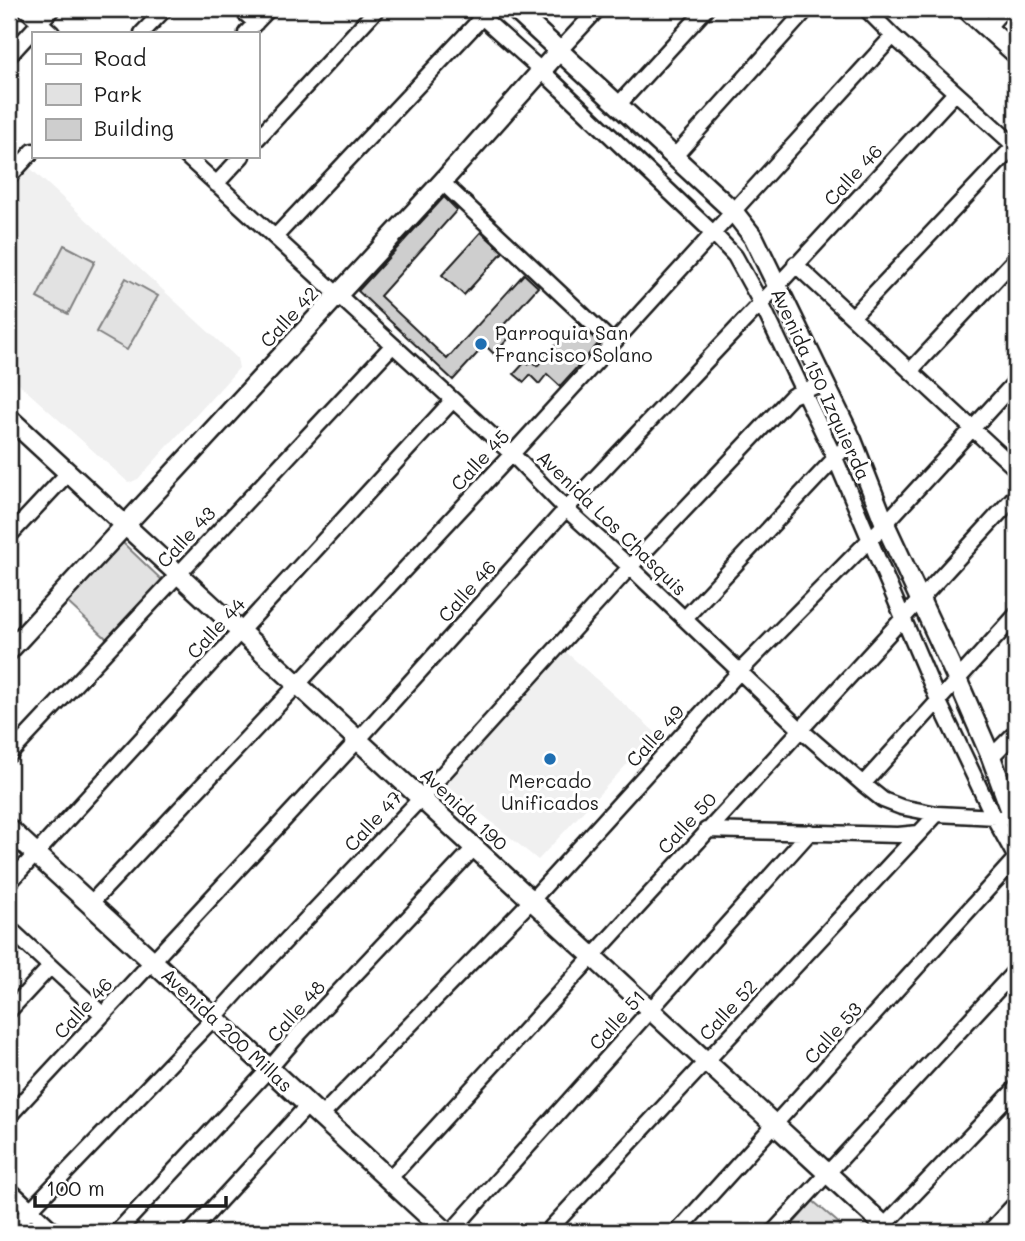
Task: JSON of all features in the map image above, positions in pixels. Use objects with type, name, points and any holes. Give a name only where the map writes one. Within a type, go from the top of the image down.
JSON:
[{"type":"main road","name":"Avenida 200 Millas","points":[[9,829],[389,1180],[449,1232]]},
{"type":"street","points":[[25,9],[51,32]]},
{"type":"street","points":[[9,56],[52,9]]},
{"type":"street","points":[[143,32],[165,9]]},
{"type":"street","points":[[240,9],[251,28],[269,9]]},
{"type":"street","name":"Avenida 150 Izquierda","points":[[514,9],[733,211],[754,238],[852,440],[885,524],[957,679],[1015,820]]},
{"type":"street","name":"Calle 42","points":[[9,651],[598,9]]},
{"type":"street","points":[[618,104],[706,9]]},
{"type":"street","points":[[674,157],[807,9]]},
{"type":"street","points":[[852,317],[1015,147],[866,9]]},
{"type":"street","points":[[966,9],[1016,54]]},
{"type":"street","points":[[987,28],[1004,9]]},
{"type":"street","points":[[259,137],[375,10]]},
{"type":"street","points":[[275,237],[480,11]]},
{"type":"street","name":"Avenida 150 Izquierda","points":[[480,11],[734,256],[761,303],[835,458],[938,700],[1016,858]]},
{"type":"street","name":"Calle 45","points":[[90,904],[512,454],[893,36]]},
{"type":"street","name":"Calle 46","points":[[9,1116],[358,740],[566,509],[956,93]]},
{"type":"street","points":[[9,177],[32,152]]},
{"type":"street","name":"Avenida Los Chasquis","points":[[188,158],[512,454],[566,509],[631,567],[801,730],[863,784],[883,800],[901,807],[937,814],[1015,820]]},
{"type":"street","points":[[216,184],[240,158]]},
{"type":"street","points":[[442,182],[613,343]]},
{"type":"street","points":[[911,370],[1016,258]]},
{"type":"street","points":[[795,264],[1016,469]]},
{"type":"street","name":"Calle 43","points":[[9,755],[393,345]]},
{"type":"street","name":"Calle 49","points":[[191,1232],[531,901],[740,671],[869,541],[1016,381]]},
{"type":"street","name":"Calle 47","points":[[9,1232],[421,798],[631,567],[792,396],[825,382]]},
{"type":"street","name":"Calle 44","points":[[9,883],[453,400]]},
{"type":"street","name":"Avenida 190","points":[[10,421],[887,1229]]},
{"type":"street","points":[[685,618],[852,440]]},
{"type":"street","points":[[9,536],[68,473]]},
{"type":"street","name":"Calle 50","points":[[389,1180],[706,830],[1016,495]]},
{"type":"street","points":[[863,784],[1016,615]]},
{"type":"street","points":[[991,757],[1016,732]]},
{"type":"street","name":"Calle 52","points":[[547,1232],[937,814]]},
{"type":"street","points":[[706,830],[898,835],[919,833]]},
{"type":"street","name":"Calle 51","points":[[449,1232],[810,832]]},
{"type":"street","name":"Calle 48","points":[[117,1232],[475,847]]},
{"type":"street","name":"Calle 53","points":[[677,1232],[1016,858]]},
{"type":"street","points":[[9,928],[103,1015]]},
{"type":"street","points":[[9,1011],[50,967]]},
{"type":"street","points":[[773,1232],[1016,970]]},
{"type":"street","points":[[887,1229],[1016,1088]]},
{"type":"street","points":[[9,1189],[55,1232]]},
{"type":"street","points":[[989,1232],[1016,1203]]},
{"type":"shaded area","points":[[30,168],[237,358],[239,368],[138,479],[129,483],[9,375],[9,190]]},
{"type":"shaded area","name":"Mercado Unificados","points":[[566,652],[656,733],[538,860],[445,784]]},
{"type":"green space","points":[[64,245],[95,261],[68,314],[37,298]]},
{"type":"green space","points":[[126,278],[158,296],[127,350],[96,332]]},
{"type":"green space","points":[[122,542],[164,582],[108,640],[67,602]]},
{"type":"green space","points":[[813,1201],[841,1225],[834,1232],[786,1232]]},
{"type":"building","points":[[444,197],[457,210],[380,296],[447,359],[524,274],[538,287],[500,329],[510,337],[494,354],[485,345],[453,380],[358,291]]},
{"type":"building","points":[[481,232],[503,252],[464,295],[442,275]]},
{"type":"building","points":[[577,322],[599,343],[560,386],[547,374],[539,384],[530,375],[524,382],[514,374],[525,362],[528,364],[531,361],[537,366]]},
{"type":"place","name":"Parroquia San Francisco Solano","points":[[481,344]]},
{"type":"place","name":"Mercado Unificados","points":[[550,759]]}]
